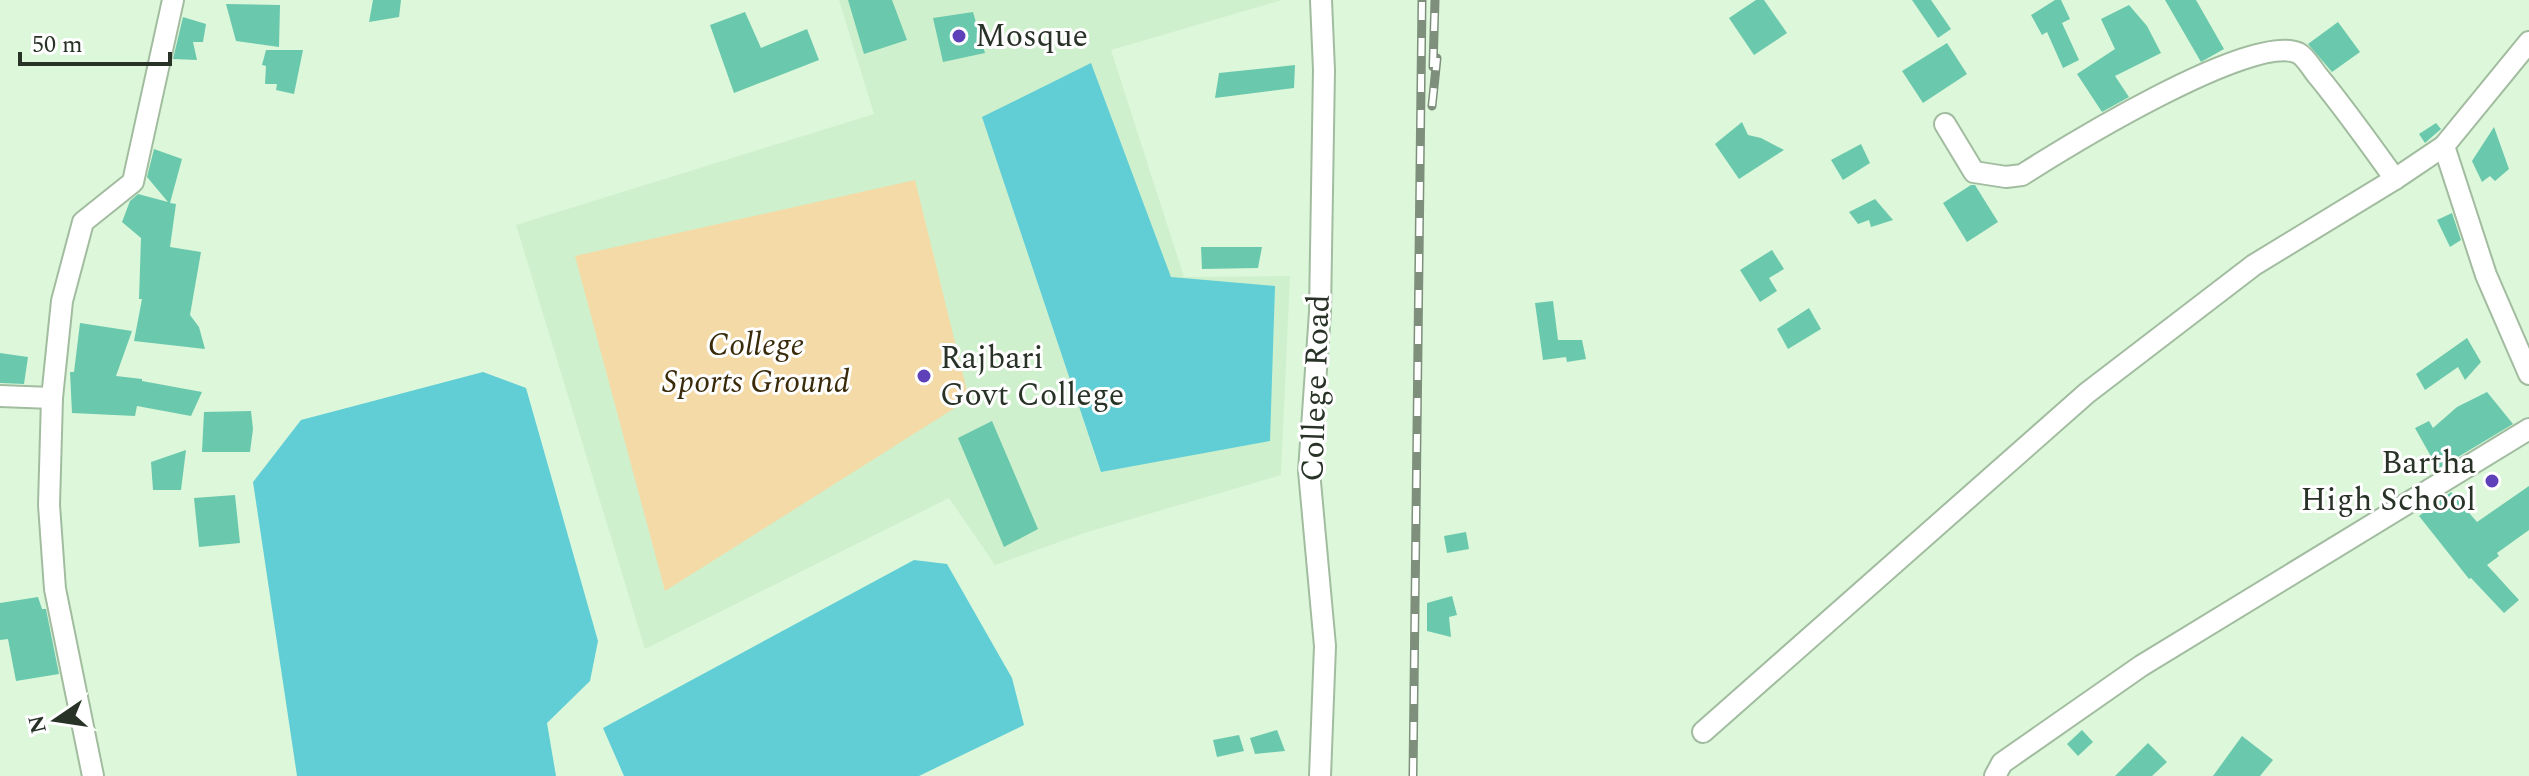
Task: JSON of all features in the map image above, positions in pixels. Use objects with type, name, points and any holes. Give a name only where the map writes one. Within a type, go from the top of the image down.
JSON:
[{"type":"street","points":[[93,776],[55,589],[49,505],[52,398],[62,301],[83,222],[133,182],[173,0]]},
{"type":"street","name":"College Road","points":[[1320,776],[1325,646],[1309,471],[1320,297],[1324,70],[1321,0]]},
{"type":"street","points":[[1703,732],[2087,393],[2254,265],[2444,146],[2529,42]]},
{"type":"street","points":[[1945,124],[1974,172],[1998,177],[2022,175],[2101,125],[2190,80],[2263,53],[2284,50],[2300,54],[2345,109],[2395,179]]},
{"type":"street","points":[[2444,146],[2486,275],[2529,374]]},
{"type":"street","points":[[0,396],[52,398]]},
{"type":"street","points":[[1995,776],[2002,763],[2141,666],[2529,429]]},
{"type":"shaded area","name":"Rajbari Govt College","points":[[839,0],[1282,0],[1111,50],[1184,277],[1290,276],[1281,475],[1084,533],[995,565],[949,498],[645,649],[516,225],[874,114]]},
{"type":"green space","name":"College Sports Ground","points":[[915,180],[969,399],[665,591],[575,256]]},
{"type":"water","points":[[1091,63],[1171,277],[1275,286],[1270,441],[1101,472],[982,117]]},
{"type":"water","points":[[483,372],[526,388],[598,641],[590,681],[547,723],[556,776],[297,776],[253,482],[301,420]]},
{"type":"water","points":[[914,560],[947,564],[1012,678],[1024,725],[919,776],[624,776],[603,728]]},
{"type":"building","points":[[373,0],[401,0],[399,17],[369,22]]},
{"type":"building","points":[[848,0],[892,0],[907,40],[864,54]]},
{"type":"building","points":[[1756,0],[1764,0],[1787,33],[1754,55],[1729,18]]},
{"type":"building","points":[[1912,0],[1931,0],[1951,29],[1938,38]]},
{"type":"building","points":[[2055,0],[2061,0],[2070,19],[2062,23],[2079,60],[2063,68],[2047,32],[2042,35],[2031,15]]},
{"type":"building","points":[[2165,0],[2196,0],[2224,49],[2201,62]]},
{"type":"building","points":[[226,4],[280,5],[279,47],[236,41]]},
{"type":"building","points":[[2129,5],[2147,26],[2161,53],[2115,76],[2129,97],[2102,112],[2077,74],[2115,49],[2101,19]]},
{"type":"building","points":[[745,12],[761,48],[807,29],[819,60],[734,93],[710,25]]},
{"type":"building","name":"Mosque","points":[[973,12],[985,53],[943,62],[933,18]]},
{"type":"building","points":[[183,17],[206,24],[203,42],[193,42],[197,60],[173,59]]},
{"type":"building","points":[[2338,22],[2360,52],[2332,72],[2308,44]]},
{"type":"building","points":[[1947,43],[1967,74],[1923,103],[1902,71]]},
{"type":"building","points":[[266,50],[303,50],[294,94],[276,90],[277,84],[265,84],[266,66],[262,65]]},
{"type":"building","points":[[1295,65],[1294,88],[1215,98],[1219,73]]},
{"type":"building","points":[[1742,122],[1748,135],[1784,150],[1739,179],[1715,144]]},
{"type":"building","points":[[2436,123],[2441,129],[2425,143],[2419,134]]},
{"type":"building","points":[[2494,127],[2509,169],[2495,181],[2490,176],[2482,182],[2472,161]]},
{"type":"building","points":[[1861,144],[1870,163],[1843,180],[1831,160]]},
{"type":"building","points":[[154,149],[182,159],[170,203],[176,204],[170,247],[201,252],[190,315],[199,327],[205,349],[134,341],[142,299],[139,299],[141,238],[122,222],[130,201],[138,194],[168,202],[147,177]]},
{"type":"building","points":[[1975,185],[1998,222],[1967,242],[1943,203]]},
{"type":"building","points":[[1875,199],[1893,220],[1871,227],[1869,220],[1858,224],[1849,212]]},
{"type":"building","points":[[2452,213],[2461,240],[2450,247],[2437,220]]},
{"type":"building","points":[[1201,247],[1262,247],[1258,268],[1202,269]]},
{"type":"building","points":[[1772,250],[1784,269],[1769,278],[1777,291],[1760,302],[1740,270]]},
{"type":"building","points":[[1553,301],[1558,340],[1582,340],[1586,359],[1567,362],[1566,357],[1543,360],[1535,303]]},
{"type":"building","points":[[1809,308],[1821,329],[1788,349],[1777,329]]},
{"type":"building","points":[[80,323],[132,331],[116,376],[202,392],[191,416],[137,406],[135,416],[72,413],[70,372],[74,372]]},
{"type":"building","points":[[2467,338],[2481,362],[2465,380],[2458,367],[2425,390],[2416,374]]},
{"type":"building","points":[[0,353],[28,357],[24,384],[0,383]]},
{"type":"building","points":[[2487,392],[2513,424],[2438,469],[2415,428],[2429,421],[2433,428],[2457,407]]},
{"type":"building","points":[[251,411],[253,429],[250,452],[202,452],[204,412]]},
{"type":"building","points":[[992,421],[1038,529],[1004,547],[958,438]]},
{"type":"building","points":[[186,450],[181,490],[153,490],[151,462]]},
{"type":"building","points":[[2529,486],[2529,530],[2497,553],[2499,556],[2487,565],[2519,600],[2504,613],[2469,579],[2419,516],[2451,492],[2477,522]]},
{"type":"building","points":[[235,495],[240,543],[199,547],[194,498]]},
{"type":"building","points":[[1466,532],[1469,549],[1447,553],[1444,536]]},
{"type":"building","points":[[1452,596],[1457,615],[1449,617],[1451,637],[1427,631],[1427,603]]},
{"type":"building","points":[[38,597],[42,609],[46,609],[59,674],[16,681],[8,639],[0,640],[0,603]]},
{"type":"building","points":[[1277,730],[1285,751],[1255,754],[1250,738]]},
{"type":"building","points":[[2082,730],[2093,742],[2078,756],[2067,744]]},
{"type":"building","points":[[1239,735],[1244,751],[1217,757],[1213,740]]},
{"type":"building","points":[[2242,736],[2273,760],[2260,776],[2213,776]]},
{"type":"building","points":[[2148,743],[2167,762],[2152,776],[2115,776]]},
{"type":"railway","points":[[1413,776],[1422,0]]},
{"type":"railway","points":[[1433,67],[1435,0]]},
{"type":"railway","points":[[1432,106],[1437,58]]},
{"type":"place","name":"Mosque","points":[[959,36]]},
{"type":"place","name":"Rajbari Govt College","points":[[924,376]]},
{"type":"place","name":"Bartha High School","points":[[2492,481]]}]
